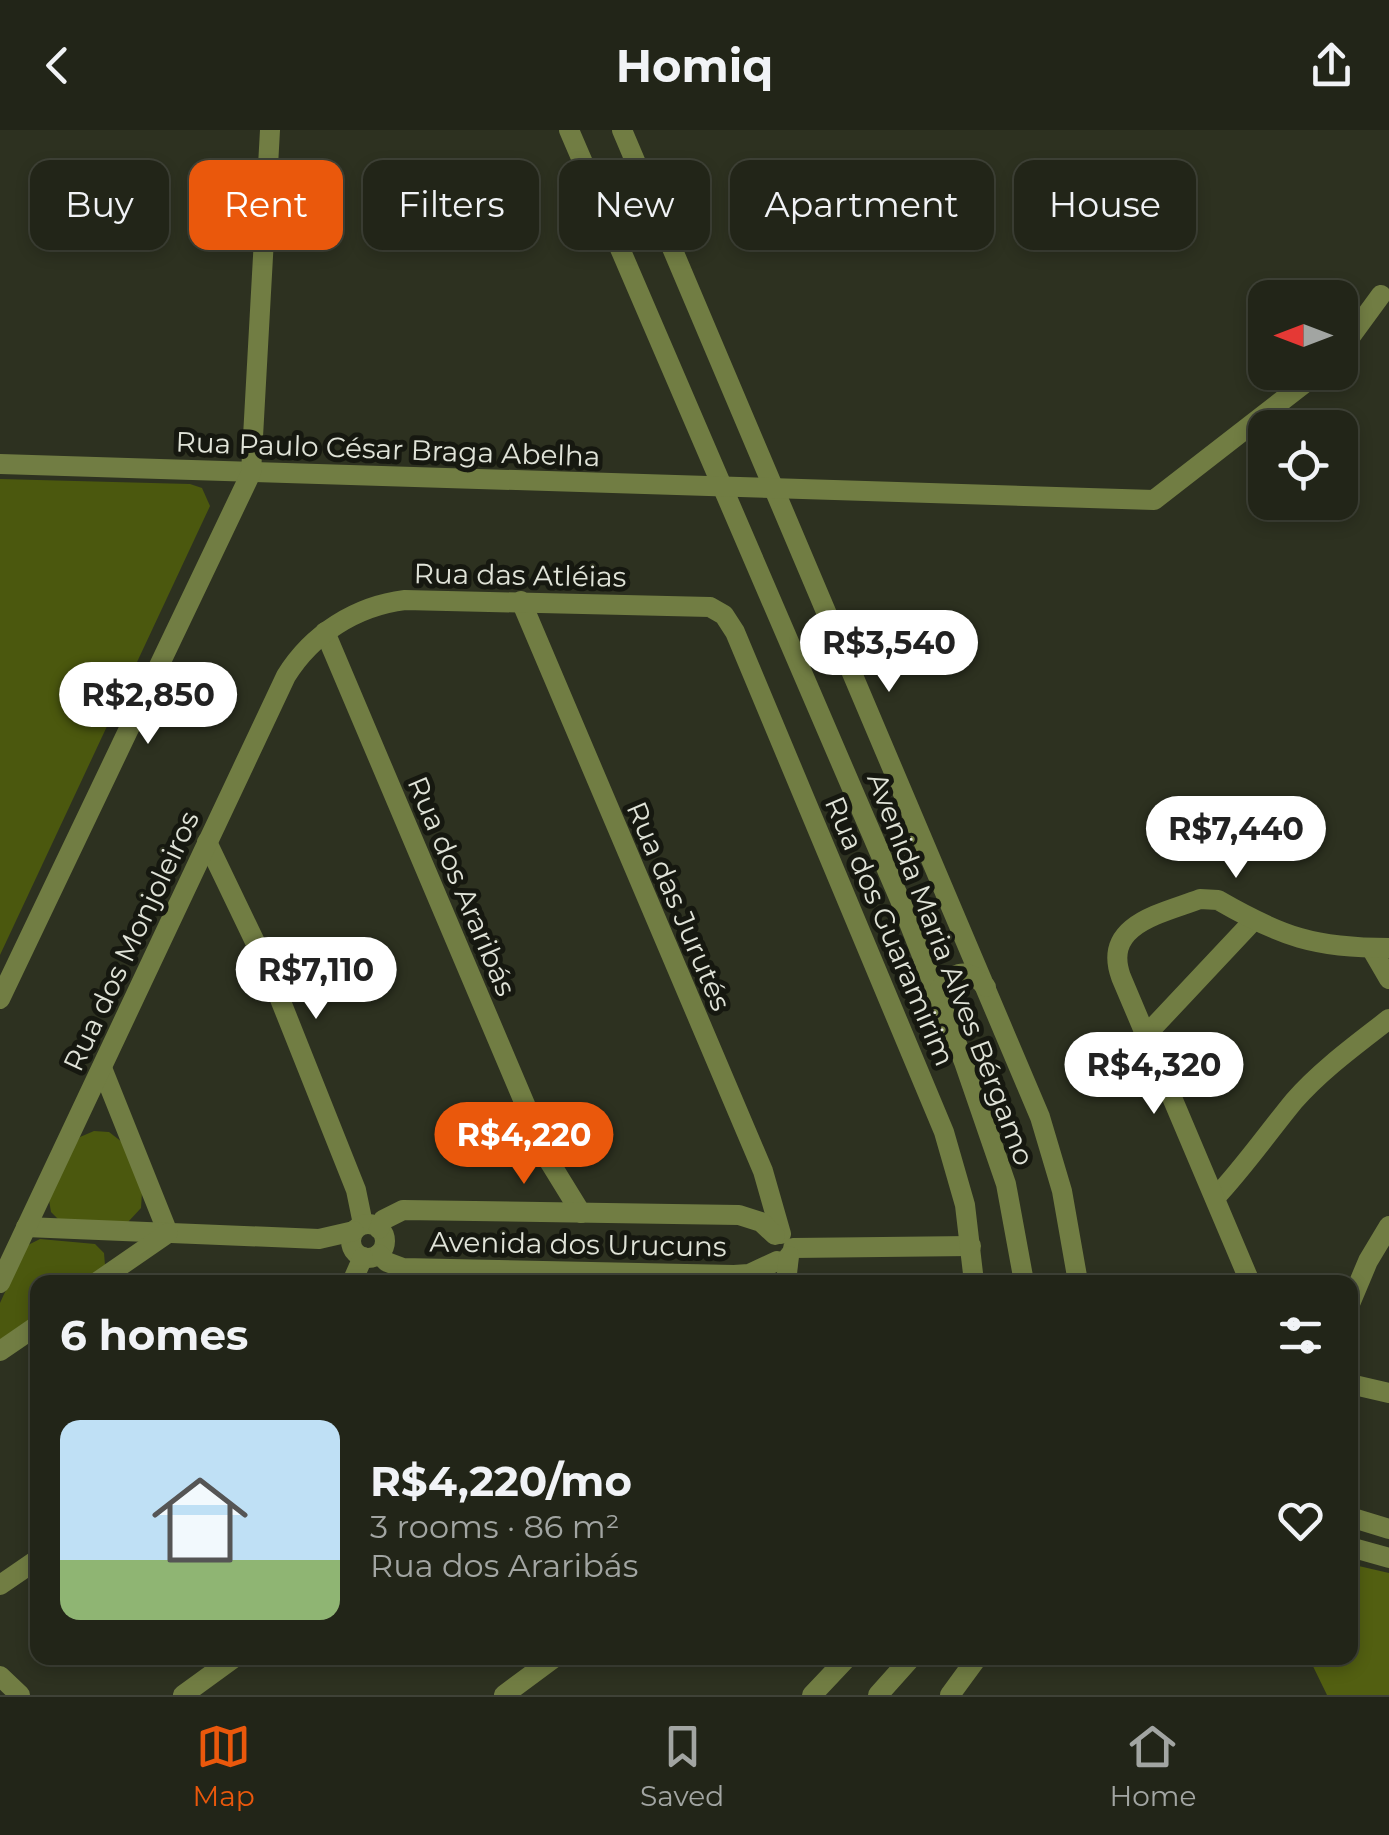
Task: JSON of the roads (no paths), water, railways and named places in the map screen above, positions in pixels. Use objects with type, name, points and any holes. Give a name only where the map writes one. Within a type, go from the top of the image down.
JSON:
[{"type":"street","points":[[0,999],[251,473],[270,130]]},
{"type":"street","name":"Avenida Maria Alves Bérgamo","points":[[569,130],[900,900],[996,1150],[1023,1275]]},
{"type":"street","name":"Avenida Maria Alves Bérgamo","points":[[622,130],[1040,1118],[1062,1191],[1077,1275]]},
{"type":"street","points":[[1358,326],[1381,295]]},
{"type":"street","name":"Rua Paulo César Braga Abelha","points":[[0,464],[1154,500],[1296,390]]},
{"type":"street","name":"Rua das Atléias","points":[[325,632],[356,614],[396,601],[710,607],[720,612]]},
{"type":"street","name":"Rua das Jurutés","points":[[521,602],[763,1172],[783,1247],[785,1275]]},
{"type":"street","name":"Rua dos Guaramirim","points":[[720,612],[734,632],[931,1099],[961,1184],[973,1275]]},
{"type":"street","name":"Rua dos Monjoleiros","points":[[0,1282],[286,676],[305,650],[325,632]]},
{"type":"street","name":"Rua dos Araribás","points":[[325,632],[549,1161],[581,1213]]},
{"type":"street","points":[[207,842],[268,969],[356,1190],[366,1241],[354,1275]]},
{"type":"street","points":[[1247,1275],[1118,969],[1118,944],[1136,925],[1200,899],[1218,900],[1282,934],[1314,943],[1380,948],[1389,978]]},
{"type":"street","points":[[1146,1035],[1254,920]]},
{"type":"street","points":[[936,994],[948,978],[963,973],[977,976],[988,988]]},
{"type":"street","points":[[1214,1198],[1242,1169],[1297,1098],[1389,1019]]},
{"type":"street","points":[[102,1068],[168,1232],[107,1275]]},
{"type":"street","name":"Rua dos Araribás","points":[[548,1212],[549,1161]]},
{"type":"street","name":"Avenida dos Urucuns","points":[[366,1241],[383,1220],[403,1210],[548,1212],[744,1215],[761,1222],[783,1247]]},
{"type":"street","points":[[1358,1284],[1389,1226]]},
{"type":"street","name":"Avenida dos Urucuns","points":[[26,1228],[366,1241],[387,1262],[403,1268],[527,1275]]},
{"type":"street","name":"Avenida dos Urucuns","points":[[734,1275],[749,1274],[783,1247],[971,1246]]},
{"type":"street","points":[[0,1351],[30,1330]]},
{"type":"street","points":[[1358,1386],[1389,1393]]},
{"type":"street","points":[[1358,1519],[1389,1529]]},
{"type":"street","points":[[1358,1549],[1389,1558]]},
{"type":"street","points":[[0,1585],[30,1564]]},
{"type":"street","points":[[183,1695],[224,1665]]},
{"type":"street","points":[[504,1695],[545,1665]]},
{"type":"street","points":[[812,1695],[840,1665]]},
{"type":"street","points":[[878,1695],[904,1665]]},
{"type":"street","points":[[950,1695],[973,1665]]},
{"type":"street","points":[[0,1676],[20,1695]]}]
